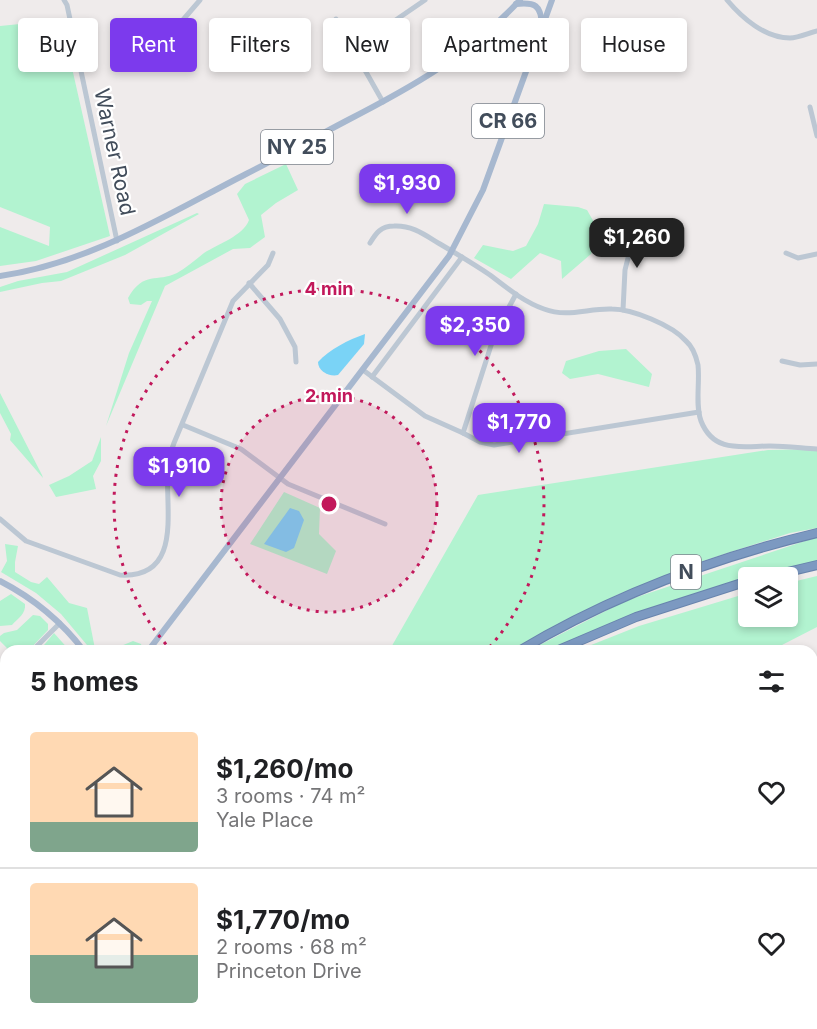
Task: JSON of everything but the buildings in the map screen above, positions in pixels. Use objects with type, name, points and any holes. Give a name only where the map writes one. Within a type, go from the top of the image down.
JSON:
[{"type":"highway","name":"N","points":[[530,645],[576,620],[651,586],[728,558],[817,533]]},
{"type":"highway","points":[[798,570],[817,565]]},
{"type":"highway","name":"N","points":[[570,645],[636,617],[738,584]]},
{"type":"main road","name":"CR 66","points":[[545,18],[552,0]]},
{"type":"main road","name":"NY 25","points":[[0,276],[57,264],[117,242],[383,102],[450,62],[518,2]]},
{"type":"main road","points":[[518,2],[532,3],[542,18]]},
{"type":"main road","name":"CR 66","points":[[153,645],[452,251],[483,190],[526,72]]},
{"type":"main road","points":[[0,581],[33,601],[60,623],[80,645]]},
{"type":"street","name":"Warner Road","points":[[64,0],[117,242]]},
{"type":"street","points":[[185,18],[200,0]]},
{"type":"street","points":[[399,18],[425,0]]},
{"type":"street","points":[[727,0],[737,12],[766,33],[790,38],[817,31]]},
{"type":"street","points":[[366,72],[383,102]]},
{"type":"street","points":[[810,107],[817,136]]},
{"type":"street","points":[[370,243],[380,230],[393,225],[404,226],[416,230],[452,251],[516,294],[543,309],[558,313],[585,313],[605,309],[623,310],[669,328],[686,340],[692,348],[698,365],[701,420],[709,434],[716,440],[733,447],[770,446],[817,449]]},
{"type":"street","points":[[623,310],[625,270],[631,246],[627,233]]},
{"type":"street","points":[[0,519],[26,541],[120,575],[136,574],[146,570],[162,555],[168,535],[168,466],[174,443],[233,301],[268,265],[273,253]]},
{"type":"street","points":[[786,253],[798,258],[817,254]]},
{"type":"street","points":[[372,377],[462,257]]},
{"type":"street","points":[[249,283],[280,319],[296,347],[296,362]]},
{"type":"street","points":[[463,433],[492,341],[516,294]]},
{"type":"street","points":[[782,361],[800,365],[817,364]]},
{"type":"street","points":[[363,370],[415,411],[480,442],[494,445],[699,412]]},
{"type":"street","points":[[183,425],[241,449],[280,479],[385,524]]},
{"type":"street","points":[[38,645],[60,623]]},
{"type":"green space","points":[[18,24],[18,72],[73,72],[110,236],[36,261],[0,266],[0,227],[49,246],[50,227],[0,207],[0,26]]},
{"type":"green space","points":[[286,164],[298,190],[261,215],[265,237],[250,248],[233,249],[165,286],[106,426],[129,353],[152,301],[141,305],[130,304],[128,298],[134,289],[145,280],[177,273],[204,253],[241,231],[249,220],[237,194],[245,184]]},
{"type":"green space","points":[[544,204],[587,210],[607,245],[595,246],[591,254],[562,279],[561,261],[540,253],[511,279],[474,258],[483,245],[513,251],[526,246],[538,224]]},
{"type":"green space","points":[[199,214],[125,255],[61,281],[0,292],[0,287],[18,281],[67,272]]},
{"type":"green space","points":[[626,349],[652,374],[649,387],[598,374],[570,379],[562,373],[566,361],[599,351]]},
{"type":"green space","points":[[0,393],[43,478],[10,440],[11,434],[0,413]]},
{"type":"green space","points":[[101,437],[101,461],[93,476],[96,489],[56,497],[49,485],[69,476],[92,461]]},
{"type":"green space","points":[[817,449],[817,528],[790,533],[706,560],[617,595],[524,645],[392,645],[478,495],[768,450]]},
{"type":"green space","points":[[284,492],[320,508],[319,534],[336,551],[327,574],[250,544]]},
{"type":"green space","points":[[817,537],[817,562],[795,567],[738,567],[738,581],[606,627],[564,645],[540,645],[625,601]]},
{"type":"green space","points":[[5,544],[18,546],[15,572],[39,584],[47,577],[69,603],[87,608],[94,645],[87,645],[61,614],[36,593],[1,572],[7,561]]},
{"type":"green space","points":[[817,576],[817,627],[782,645],[591,645],[639,626],[738,596],[738,627],[798,627],[798,581]]},
{"type":"green space","points":[[11,594],[25,604],[24,611],[12,625],[0,626],[0,601]]},
{"type":"green space","points":[[33,615],[40,616],[48,624],[48,630],[34,645],[4,645],[0,641],[0,636],[4,633],[17,630]]},
{"type":"green space","points":[[54,633],[65,645],[44,645]]},
{"type":"green space","points":[[133,641],[141,645],[123,645]]},
{"type":"water","points":[[365,334],[364,344],[338,375],[322,371],[318,362],[328,353]]},
{"type":"water","points":[[290,508],[299,511],[304,520],[294,548],[286,552],[264,544]]}]
